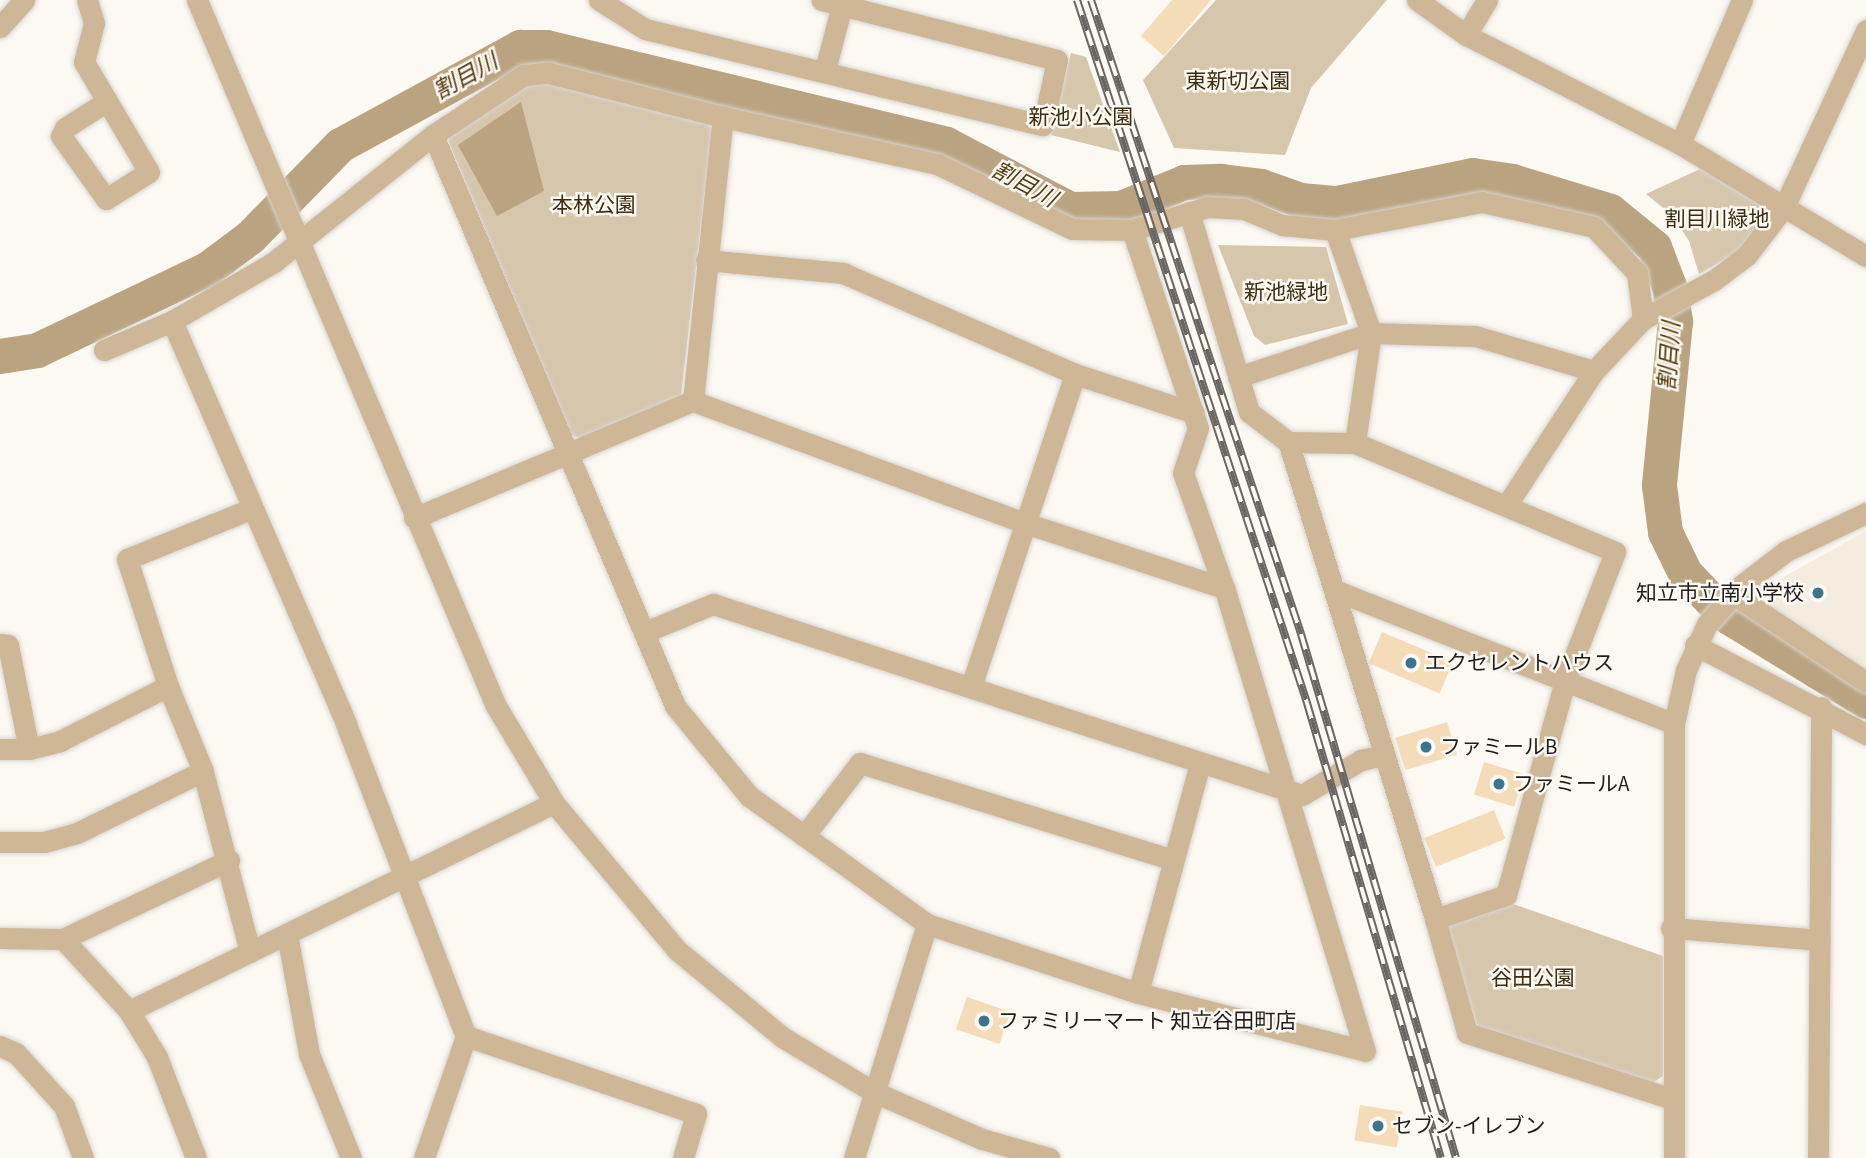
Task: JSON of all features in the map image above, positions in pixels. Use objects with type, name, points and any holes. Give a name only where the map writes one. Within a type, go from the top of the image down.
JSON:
[{"type":"street","points":[[0,26],[24,0]]},
{"type":"street","points":[[87,0],[94,23],[84,62],[149,172],[106,199],[61,136],[65,128],[107,101]]},
{"type":"street","points":[[197,0],[414,518],[496,706],[554,803],[677,950],[782,1037],[874,1093],[982,1139],[1049,1158]]},
{"type":"street","points":[[599,0],[645,29],[825,70],[1043,125],[1057,60],[832,3],[825,70]]},
{"type":"street","points":[[1417,0],[1466,35],[1680,144],[1866,256]]},
{"type":"street","points":[[1466,35],[1487,0]]},
{"type":"street","points":[[1680,144],[1742,0]]},
{"type":"street","points":[[1506,506],[1594,372],[1648,316],[1695,291],[1747,255],[1784,207],[1859,66],[1866,30]]},
{"type":"street","points":[[104,350],[173,321],[274,262],[296,235],[433,135],[524,75],[549,73],[723,117],[937,164],[1072,229],[1132,230],[1207,207],[1244,209],[1282,225],[1335,230],[1482,202],[1594,227],[1637,272],[1648,316]]},
{"type":"street","points":[[693,401],[723,117]]},
{"type":"street","points":[[433,135],[675,706],[749,796],[927,924],[1138,993],[1365,1051],[1224,588],[1182,472],[1198,428],[1132,230]]},
{"type":"street","points":[[1189,212],[1248,412],[1287,442],[1337,590],[1467,1033],[1673,1099]]},
{"type":"street","points":[[1335,230],[1371,333],[1355,443]]},
{"type":"street","points":[[706,260],[843,274],[1075,374],[1194,413]]},
{"type":"street","points":[[173,321],[345,724],[466,1036],[424,1158]]},
{"type":"street","points":[[1238,377],[1371,333],[1475,336],[1594,372]]},
{"type":"street","points":[[971,687],[1075,374]]},
{"type":"street","points":[[414,518],[568,451],[693,401],[1025,523],[1224,588]]},
{"type":"street","points":[[1287,442],[1355,443],[1615,552],[1565,681],[1506,895],[1435,919]]},
{"type":"street","points":[[250,952],[229,860],[203,771],[168,686],[127,559],[251,509]]},
{"type":"street","points":[[1674,1158],[1671,928],[1674,724],[1695,645],[1707,624],[1729,598],[1786,551],[1866,513]]},
{"type":"street","points":[[1337,590],[1674,724]]},
{"type":"street","points":[[1729,598],[1866,682]]},
{"type":"street","points":[[645,632],[713,604],[1302,795],[1361,760],[1384,755]]},
{"type":"street","points":[[0,644],[8,645],[29,749]]},
{"type":"street","points":[[1695,645],[1821,707],[1866,734]]},
{"type":"street","points":[[0,749],[29,749],[60,741],[168,686]]},
{"type":"street","points":[[1818,1158],[1821,707]]},
{"type":"street","points":[[804,836],[852,768],[860,763],[1173,860]]},
{"type":"street","points":[[1138,993],[1200,764]]},
{"type":"street","points":[[0,842],[44,842],[77,833],[203,771]]},
{"type":"street","points":[[129,1011],[554,803]]},
{"type":"street","points":[[0,938],[63,939],[229,860]]},
{"type":"street","points":[[854,1158],[927,924]]},
{"type":"street","points":[[1671,928],[1820,940]]},
{"type":"street","points":[[287,934],[309,1055],[351,1158]]},
{"type":"street","points":[[63,939],[129,1011],[157,1057],[196,1158]]},
{"type":"street","points":[[466,1036],[696,1114],[683,1158]]},
{"type":"street","points":[[0,1046],[16,1053],[64,1106],[83,1158]]},
{"type":"shaded area","points":[[521,102],[544,191],[497,216],[458,145]]},
{"type":"shaded area","name":"知立市立南小学校","points":[[1866,531],[1866,669],[1766,605],[1776,581]]},
{"type":"green space","name":"東新切公園","points":[[1216,0],[1387,0],[1311,88],[1285,155],[1174,148],[1143,80]]},
{"type":"green space","name":"新池小公園","points":[[1071,53],[1086,57],[1120,152],[1051,135]]},
{"type":"green space","name":"本林公園","points":[[541,81],[704,119],[712,129],[681,396],[580,438],[571,435],[449,143],[449,136],[526,85]]},
{"type":"green space","name":"割目川緑地","points":[[1700,169],[1760,203],[1764,215],[1739,251],[1699,274],[1689,241],[1672,215],[1646,194]]},
{"type":"green space","name":"新池緑地","points":[[1218,245],[1326,247],[1348,324],[1265,345],[1254,336]]},
{"type":"green space","name":"谷田公園","points":[[1513,904],[1663,956],[1663,1076],[1651,1084],[1478,1028],[1447,930],[1451,921]]},
{"type":"building","points":[[1172,0],[1211,0],[1164,56],[1141,36]]},
{"type":"building","name":"エクセレントハウス","points":[[1382,632],[1453,662],[1440,693],[1369,663]]},
{"type":"building","name":"ファミールB","points":[[1447,722],[1457,755],[1405,770],[1395,738]]},
{"type":"building","name":"ファミールA","points":[[1484,762],[1524,774],[1514,807],[1474,795]]},
{"type":"building","points":[[1494,810],[1506,839],[1436,867],[1424,838]]},
{"type":"building","name":"ファミリーマート 知立谷田町店","points":[[967,997],[1010,1012],[999,1044],[956,1029]]},
{"type":"building","name":"セブン-イレブン","points":[[1360,1105],[1402,1112],[1397,1147],[1354,1141]]},
{"type":"waterway","name":"割目川","points":[[0,356],[37,350],[207,269],[250,237],[340,145],[520,47],[546,47],[946,144],[1070,209],[1121,208],[1184,182],[1221,181],[1261,186],[1300,200],[1337,203],[1472,175],[1512,181],[1610,211],[1654,247],[1669,286],[1675,321],[1659,485],[1665,532],[1685,573],[1724,614],[1866,701]]},
{"type":"railway","points":[[1077,0],[1307,703],[1441,1158]]},
{"type":"railway","points":[[1091,0],[1301,634],[1456,1158]]},
{"type":"place","name":"知立市立南小学校","points":[[1818,593]]},
{"type":"place","name":"エクセレントハウス","points":[[1411,663]]},
{"type":"place","name":"ファミールB","points":[[1426,747]]},
{"type":"place","name":"ファミールA","points":[[1499,784]]},
{"type":"place","name":"ファミリーマート 知立谷田町店","points":[[984,1021]]},
{"type":"place","name":"セブン-イレブン","points":[[1378,1126]]}]
